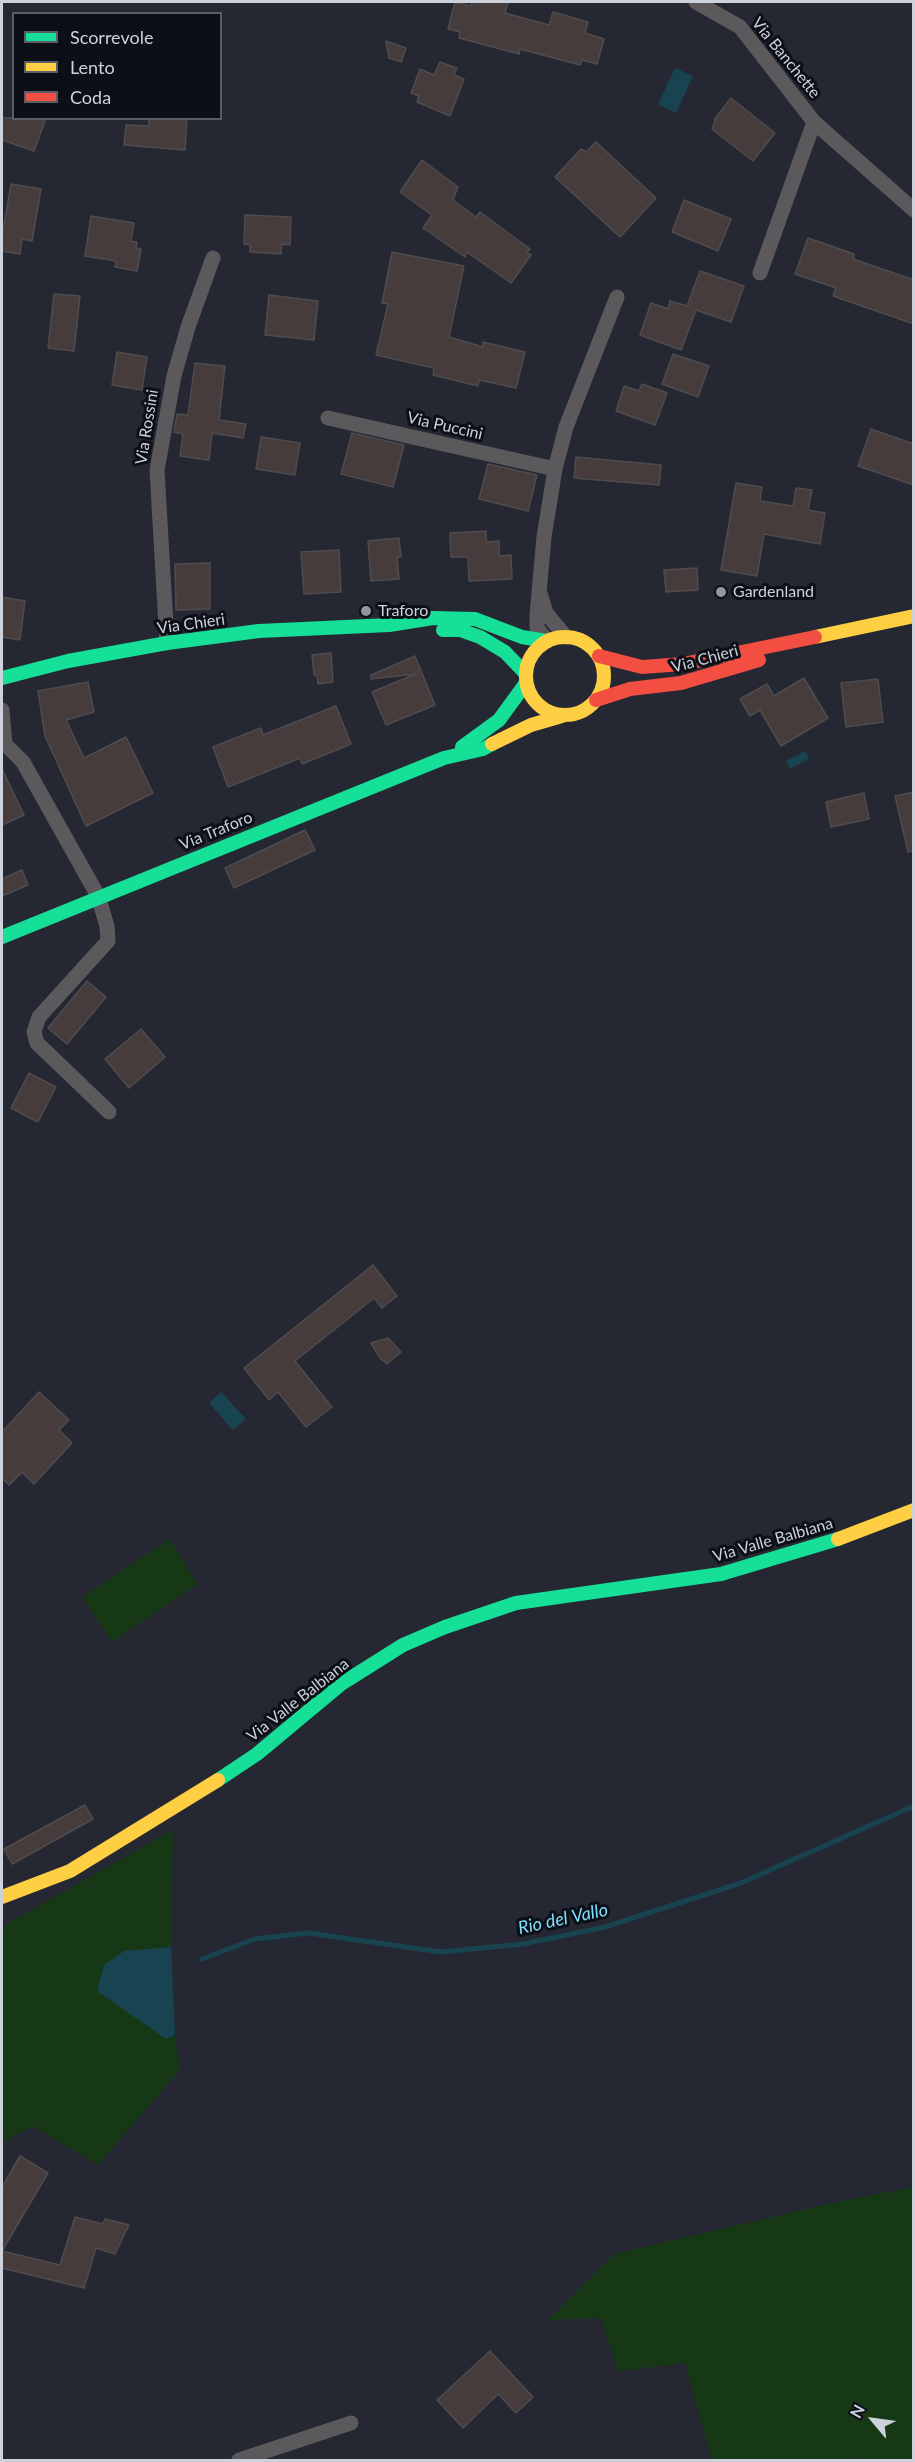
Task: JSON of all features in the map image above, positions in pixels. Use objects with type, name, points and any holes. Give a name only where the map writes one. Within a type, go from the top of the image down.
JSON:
[{"type":"main road","name":"Via Chieri","points":[[599,656],[642,667],[658,667],[820,637],[914,616]]},
{"type":"main road","name":"Via Chieri","points":[[2,678],[68,661],[167,644],[260,632],[389,625],[434,618],[465,617],[488,622],[522,637],[547,641]]},
{"type":"main road","name":"Via Chieri","points":[[389,625],[469,632],[506,652],[526,678]]},
{"type":"main road","points":[[566,637],[584,642],[599,656],[604,681],[596,700],[580,713],[561,716],[551,713],[536,703],[526,678],[530,658],[538,647],[547,641],[566,637]]},
{"type":"main road","name":"Via Chieri","points":[[596,700],[630,689],[681,683],[744,666],[820,637]]},
{"type":"main road","name":"Via Traforo","points":[[444,758],[499,720],[526,678]]},
{"type":"main road","name":"Via Traforo","points":[[2,937],[98,896],[444,758],[483,748],[531,726],[561,716]]},
{"type":"main road","name":"Via Valle Balbiana","points":[[2,1897],[70,1871],[178,1806],[257,1754],[341,1683],[403,1645],[516,1603],[722,1574],[824,1544],[914,1510]]},
{"type":"street","name":"Via Banchette","points":[[696,2],[740,27],[814,122],[914,210]]},
{"type":"street","name":"Via Banchette","points":[[760,273],[814,122]]},
{"type":"street","name":"Via Rossini","points":[[167,644],[157,470],[174,376],[188,327],[213,258]]},
{"type":"street","points":[[547,641],[537,628],[544,537],[555,469],[566,427],[617,297]]},
{"type":"street","name":"Via Puccini","points":[[328,418],[555,469]]},
{"type":"street","points":[[540,593],[546,613],[566,637]]},
{"type":"street","points":[[2,711],[5,744],[24,762],[98,896],[107,926],[108,941],[39,1017],[34,1032],[38,1043],[109,1112]]},
{"type":"street","points":[[239,2460],[351,2423]]},
{"type":"green space","points":[[169,1539],[198,1584],[112,1642],[82,1597]]},
{"type":"green space","points":[[173,1830],[171,1947],[124,1951],[166,2039],[175,2035],[180,2070],[98,2165],[33,2126],[7,2140],[2,2149],[2,1939],[5,1925]]},
{"type":"green space","points":[[913,2187],[913,2460],[860,2460],[859,2457],[847,2460],[712,2460],[685,2363],[618,2371],[601,2318],[548,2320],[614,2254],[832,2203]]},
{"type":"water","points":[[675,68],[693,76],[676,113],[658,104]]},
{"type":"water","points":[[805,751],[809,759],[790,769],[786,761]]},
{"type":"water","points":[[221,1392],[246,1419],[233,1430],[209,1403]]},
{"type":"water","points":[[171,1947],[175,2035],[166,2039],[97,1991],[104,1965],[124,1951]]},
{"type":"building","points":[[455,2],[471,6],[472,2],[508,2],[505,13],[549,25],[553,12],[588,22],[585,33],[604,39],[597,64],[582,60],[580,65],[520,49],[519,54],[459,38],[460,32],[448,29]]},
{"type":"building","points":[[386,41],[406,48],[401,62],[389,58]]},
{"type":"building","points":[[440,62],[457,68],[454,75],[464,79],[450,116],[417,102],[419,96],[411,93],[420,69],[434,75]]},
{"type":"building","points":[[731,98],[775,133],[753,161],[712,129],[714,120]]},
{"type":"building","points":[[2,118],[45,120],[34,151],[2,140]]},
{"type":"building","points":[[149,120],[187,120],[185,150],[124,145],[126,125],[149,126]]},
{"type":"building","points":[[596,142],[656,198],[620,237],[555,177],[581,149],[586,152]]},
{"type":"building","points":[[422,160],[458,187],[453,200],[476,217],[480,212],[530,249],[527,252],[531,255],[511,283],[467,252],[465,257],[423,228],[432,215],[400,192]]},
{"type":"building","points":[[11,184],[41,189],[32,241],[22,239],[20,254],[2,251],[2,225],[4,225]]},
{"type":"building","points":[[684,200],[731,219],[718,251],[672,232]]},
{"type":"building","points":[[245,215],[291,217],[290,245],[282,244],[281,254],[250,252],[250,245],[244,244]]},
{"type":"building","points":[[91,216],[134,223],[131,241],[137,242],[136,248],[141,249],[137,271],[115,267],[116,261],[85,256]]},
{"type":"building","points":[[808,238],[854,254],[853,259],[914,280],[914,324],[833,296],[836,288],[795,274]]},
{"type":"building","points":[[392,252],[464,266],[449,337],[483,347],[483,342],[525,352],[516,388],[479,380],[478,386],[433,375],[434,368],[376,355],[388,304],[382,303]]},
{"type":"building","points":[[700,271],[744,286],[731,322],[696,310],[681,350],[640,335],[651,303],[668,309],[670,301],[687,306]]},
{"type":"building","points":[[54,294],[80,296],[74,351],[48,348]]},
{"type":"building","points":[[269,295],[318,301],[314,340],[265,335]]},
{"type":"building","points":[[117,352],[147,357],[142,390],[112,385]]},
{"type":"building","points":[[673,354],[709,366],[698,397],[662,384]]},
{"type":"building","points":[[195,363],[225,366],[219,420],[246,424],[243,438],[212,433],[209,460],[180,456],[183,434],[174,432],[177,414],[188,415]]},
{"type":"building","points":[[642,384],[667,393],[655,425],[616,411],[624,386],[639,391]]},
{"type":"building","points":[[871,429],[914,444],[914,485],[858,466]]},
{"type":"building","points":[[352,433],[404,445],[393,487],[341,474]]},
{"type":"building","points":[[261,437],[300,443],[295,475],[256,469]]},
{"type":"building","points":[[576,457],[661,465],[659,485],[574,478]]},
{"type":"building","points":[[488,464],[537,475],[528,511],[479,499]]},
{"type":"building","points":[[736,483],[762,487],[760,501],[793,506],[796,488],[812,490],[808,510],[825,513],[820,544],[764,534],[757,576],[721,570]]},
{"type":"building","points":[[486,531],[486,542],[499,541],[499,556],[511,555],[512,579],[469,581],[468,557],[451,557],[450,533]]},
{"type":"building","points":[[399,538],[401,557],[397,557],[399,579],[371,581],[368,541]]},
{"type":"building","points":[[339,550],[341,592],[304,594],[301,552]]},
{"type":"building","points":[[210,563],[210,609],[176,610],[175,564]]},
{"type":"building","points":[[697,568],[698,590],[666,592],[664,570]]},
{"type":"building","points":[[2,597],[25,601],[20,640],[2,637]]},
{"type":"building","points":[[331,653],[333,682],[318,684],[317,676],[314,675],[312,655]]},
{"type":"building","points":[[415,656],[435,705],[386,725],[372,692],[416,674],[371,679],[371,675]]},
{"type":"building","points":[[804,678],[828,718],[781,746],[760,710],[750,716],[740,699],[767,684],[774,696]]},
{"type":"building","points":[[878,679],[883,722],[846,727],[841,683]]},
{"type":"building","points":[[88,682],[94,712],[66,720],[84,758],[126,737],[153,793],[86,826],[45,736],[38,691]]},
{"type":"building","points":[[336,706],[351,744],[302,764],[300,758],[228,787],[213,747],[261,728],[263,735]]},
{"type":"building","points":[[2,769],[24,815],[2,825]]},
{"type":"building","points":[[914,792],[914,851],[908,852],[895,796]]},
{"type":"building","points":[[864,793],[869,819],[831,827],[826,802]]},
{"type":"building","points":[[305,830],[315,850],[234,888],[225,868]]},
{"type":"building","points":[[22,870],[28,885],[2,896],[2,879]]},
{"type":"building","points":[[87,981],[106,997],[67,1044],[48,1028]]},
{"type":"building","points":[[141,1029],[165,1057],[129,1088],[105,1059]]},
{"type":"building","points":[[29,1073],[56,1087],[38,1122],[11,1108]]},
{"type":"building","points":[[373,1265],[397,1296],[382,1308],[374,1298],[295,1361],[332,1407],[306,1427],[278,1392],[269,1400],[244,1368]]},
{"type":"building","points":[[388,1338],[401,1352],[387,1364],[380,1358],[371,1343]]},
{"type":"building","points":[[39,1392],[69,1420],[59,1430],[72,1443],[34,1484],[22,1472],[9,1485],[2,1478],[2,1432]]},
{"type":"building","points":[[85,1805],[93,1819],[12,1864],[4,1849]]},
{"type":"building","points":[[20,2156],[48,2173],[2,2251],[2,2187]]},
{"type":"building","points":[[75,2217],[103,2224],[105,2219],[129,2225],[115,2254],[96,2248],[84,2288],[2,2268],[2,2251],[60,2265]]},
{"type":"building","points":[[490,2351],[533,2397],[516,2413],[498,2394],[463,2428],[437,2400]]},
{"type":"waterway","name":"Rio del Vallo","points":[[202,1959],[255,1939],[308,1933],[441,1952],[523,1944],[605,1927],[741,1883],[914,1806]]},
{"type":"traffic: fast","points":[[2,678],[68,661],[167,643],[259,631],[389,625],[433,618],[475,619],[522,637],[547,641]]},
{"type":"traffic: fast","points":[[443,630],[460,630],[480,637],[505,652],[525,673]]},
{"type":"traffic: fast","points":[[462,747],[499,720],[526,683]]},
{"type":"traffic: fast","points":[[2,937],[444,758],[483,749],[492,744]]},
{"type":"traffic: fast","points":[[218,1780],[257,1754],[341,1684],[403,1645],[445,1627],[516,1603],[721,1574],[838,1539]]},
{"type":"traffic: slow","points":[[815,637],[914,616]]},
{"type":"traffic: slow","points":[[557,637],[573,637],[587,643],[598,654],[604,668],[604,676],[604,684],[598,698],[587,709],[573,715],[557,715],[543,709],[532,698],[526,684],[526,668],[532,654],[543,643],[557,637]]},
{"type":"traffic: slow","points":[[492,744],[531,725],[562,716]]},
{"type":"traffic: slow","points":[[838,1539],[914,1510]]},
{"type":"traffic: slow","points":[[2,1897],[70,1871],[218,1780]]},
{"type":"traffic: jam","points":[[599,656],[642,667],[683,664],[815,637]]},
{"type":"traffic: jam","points":[[596,700],[630,689],[681,683],[759,660]]},
{"type":"place","name":"Gardenland","points":[[721,592]]},
{"type":"place","name":"Traforo","points":[[366,611]]}]
